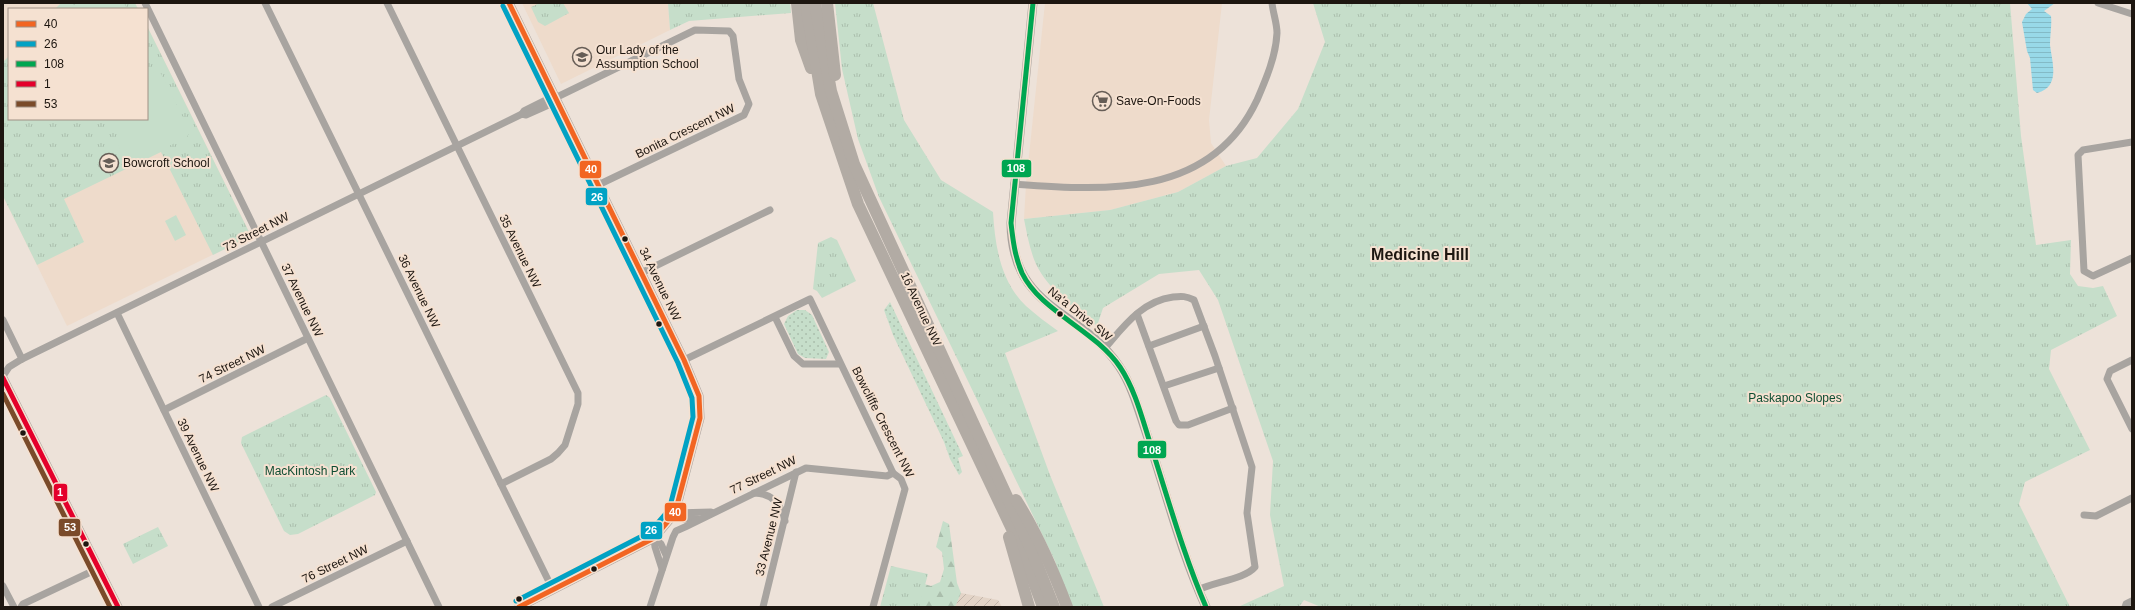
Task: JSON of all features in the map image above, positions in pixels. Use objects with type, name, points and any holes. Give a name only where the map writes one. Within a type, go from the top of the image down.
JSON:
[{"type":"highway","points":[[797,3],[801,40],[821,94]]},
{"type":"highway","name":"16 Avenue NW","points":[[806,3],[821,94],[858,204],[988,467],[1031,549],[1054,607]]},
{"type":"highway","name":"16 Avenue NW","points":[[815,3],[824,61],[838,117],[854,164],[988,467],[1043,607]]},
{"type":"highway","points":[[827,3],[832,53],[842,108],[857,162],[883,229]]},
{"type":"highway","points":[[988,467],[1029,607]]},
{"type":"highway","points":[[988,467],[1026,516],[1046,557],[1067,607]]},
{"type":"street","name":"36 Avenue NW","points":[[265,3],[553,590]]},
{"type":"street","name":"35 Avenue NW","points":[[387,3],[578,392],[578,404],[565,445],[551,459],[501,484]]},
{"type":"street","name":"34 Avenue NW","points":[[509,3],[684,360],[699,396],[700,418],[675,513],[654,538]]},
{"type":"street","name":"Na'a Drive SW","points":[[1033,3],[1014,184],[1011,232],[1016,259],[1024,276],[1035,292],[1048,306],[1090,334],[1105,348],[1118,364],[1131,387],[1198,590],[1206,607]]},
{"type":"street","points":[[1014,184],[1074,187],[1122,186],[1169,178],[1214,156],[1233,137],[1253,109],[1268,74],[1276,33],[1272,3]]},
{"type":"street","points":[[2098,3],[2132,14]]},
{"type":"street","name":"37 Avenue NW","points":[[148,11],[439,607]]},
{"type":"street","name":"73 Street NW","points":[[3,376],[10,367],[22,359],[457,147],[550,98],[555,98],[695,30],[729,31]]},
{"type":"street","name":"Bonita Crescent NW","points":[[598,185],[744,115],[749,104],[739,80],[733,36],[729,31]]},
{"type":"street","points":[[2132,142],[2082,150],[2078,155],[2084,271],[2093,276],[2132,258]]},
{"type":"street","points":[[641,273],[770,210]]},
{"type":"street","points":[[1105,348],[1145,307],[1160,299],[1186,296],[1194,300],[1233,408],[1252,467],[1247,513],[1255,567],[1250,572],[1208,585],[1198,590]]},
{"type":"street","name":"Bowcliffe Crescent NW","points":[[684,360],[810,299],[840,364],[894,473],[901,479],[904,489],[873,607]]},
{"type":"street","name":"39 Avenue NW","points":[[117,313],[259,607]]},
{"type":"street","points":[[1137,314],[1176,421],[1179,425],[1188,425],[1233,408]]},
{"type":"street","name":"Bowcliffe Crescent NW","points":[[775,317],[794,356],[803,364],[840,364]]},
{"type":"street","points":[[3,320],[22,359]]},
{"type":"street","points":[[1149,346],[1204,326]]},
{"type":"street","name":"74 Street NW","points":[[164,410],[308,338]]},
{"type":"street","points":[[2132,360],[2110,371],[2107,379],[2132,430]]},
{"type":"street","points":[[1164,386],[1219,368]]},
{"type":"street","points":[[3,376],[97,568],[118,607]]},
{"type":"street","name":"77 Street NW","points":[[666,555],[676,531],[753,492],[806,468],[887,476],[894,473]]},
{"type":"street","name":"33 Avenue NW","points":[[763,607],[785,525],[796,472]]},
{"type":"street","points":[[753,492],[765,494],[775,500],[783,514],[785,525]]},
{"type":"street","points":[[2084,515],[2096,516],[2132,498]]},
{"type":"street","name":"77 Street NW","points":[[675,513],[715,512]]},
{"type":"street","points":[[675,513],[684,519],[700,519]]},
{"type":"street","points":[[519,607],[533,604],[553,590],[654,538]]},
{"type":"street","points":[[650,607],[666,555],[661,544],[654,538]]},
{"type":"street","points":[[654,538],[662,569]]},
{"type":"street","name":"76 Street NW","points":[[272,607],[407,541]]},
{"type":"street","points":[[21,607],[23,604],[97,568]]},
{"type":"street","points":[[3,586],[14,607]]},
{"type":"street","points":[[2125,607],[2126,604],[2132,601]]},
{"type":"shaded area","name":"Bowcroft School","points":[[3,3],[135,3],[138,8],[8,8],[8,120],[148,120],[148,28],[249,232],[247,238],[67,326],[3,196]]},
{"type":"shaded area","name":"Our Lady of the Assumption School","points":[[522,3],[668,3],[670,30],[561,84]]},
{"type":"shaded area","points":[[1045,3],[1222,3],[1209,120],[1211,143],[1226,166],[1178,192],[1110,210],[1024,219],[1026,184]]},
{"type":"shaded area","points":[[961,593],[998,600],[1002,607],[955,607]]},
{"type":"green space","points":[[61,3],[135,3],[138,8],[56,8]]},
{"type":"green space","points":[[78,3],[124,3],[126,8],[69,8]]},
{"type":"green space","points":[[540,3],[563,3],[569,13],[545,26],[538,22],[531,7]]},
{"type":"green space","points":[[668,3],[790,3],[791,13],[689,21],[670,30]]},
{"type":"green space","points":[[835,3],[873,3],[904,120],[941,180],[993,212],[997,250],[1000,262],[1010,285],[1026,306],[1058,331],[1005,353],[1050,475],[1104,607],[1071,607],[1055,561],[879,197],[858,139],[842,69]]},
{"type":"green space","name":"Paskapoo Slopes","points":[[1313,3],[2010,3],[2021,136],[2036,245],[2071,240],[2070,274],[2078,286],[2093,288],[2103,286],[2117,316],[2051,350],[2049,369],[2090,450],[2025,482],[2019,504],[2070,607],[1321,607],[1304,600],[1299,607],[1238,607],[1284,586],[1270,515],[1273,461],[1218,300],[1199,270],[1159,274],[1103,308],[1097,326],[1071,306],[1055,291],[1041,274],[1032,254],[1024,219],[1110,210],[1178,192],[1226,166],[1257,158],[1298,109],[1325,42]]},
{"type":"green space","points":[[148,28],[249,232],[247,238],[213,255],[161,152],[64,199],[84,242],[37,265],[3,196],[3,62],[8,57],[8,120],[148,120]]},
{"type":"green space","points":[[159,70],[190,131],[187,137],[127,167],[118,144],[118,120],[148,120],[148,76]]},
{"type":"green space","points":[[176,215],[186,235],[175,241],[165,221]]},
{"type":"green space","points":[[831,237],[837,240],[856,281],[822,298],[817,291],[813,289],[818,243]]},
{"type":"green space","points":[[890,302],[963,456],[958,458],[962,472],[959,475],[950,459],[944,442],[893,335],[884,310]]},
{"type":"green space","points":[[797,310],[805,310],[812,315],[829,352],[826,359],[805,358],[798,354],[784,324],[788,316]]},
{"type":"green space","name":"MacKintosh Park","points":[[326,395],[330,398],[376,492],[375,495],[298,534],[290,535],[284,531],[241,443],[242,437]]},
{"type":"green space","points":[[943,521],[949,524],[957,583],[961,593],[955,607],[888,607],[918,582],[931,586],[940,582],[944,569],[942,552],[936,547]]},
{"type":"green space","points":[[158,527],[168,546],[133,564],[123,544]]},
{"type":"green space","points":[[891,566],[928,574],[919,607],[880,607]]},
{"type":"water","points":[[2027,3],[2055,3],[2044,11],[2051,16],[2050,45],[2053,66],[2052,80],[2045,90],[2037,93],[2033,90],[2030,58],[2027,51],[2022,22],[2026,14],[2032,9]]},
{"type":"transit line","name":"40","points":[[509,3],[684,360],[699,396],[700,418],[675,513],[654,538],[519,607]]},
{"type":"transit line","name":"108","points":[[1033,3],[1011,223],[1018,261],[1022,273],[1030,286],[1041,299],[1097,342],[1109,354],[1126,376],[1139,407],[1184,549],[1206,607]]},
{"type":"transit line","name":"26","points":[[503,6],[678,363],[692,398],[693,417],[669,510],[650,532],[516,601]]},
{"type":"transit line","name":"1","points":[[3,378],[118,607]]},
{"type":"transit line","name":"53","points":[[3,394],[110,607]]},
{"type":"place","name":"Our Lady of the Assumption School","points":[[582,57]]},
{"type":"place","name":"Save-On-Foods","points":[[1102,101]]},
{"type":"place","name":"Bowcroft School","points":[[109,163]]},
{"type":"district","name":"Medicine Hill","points":[[1420,254]]}]
